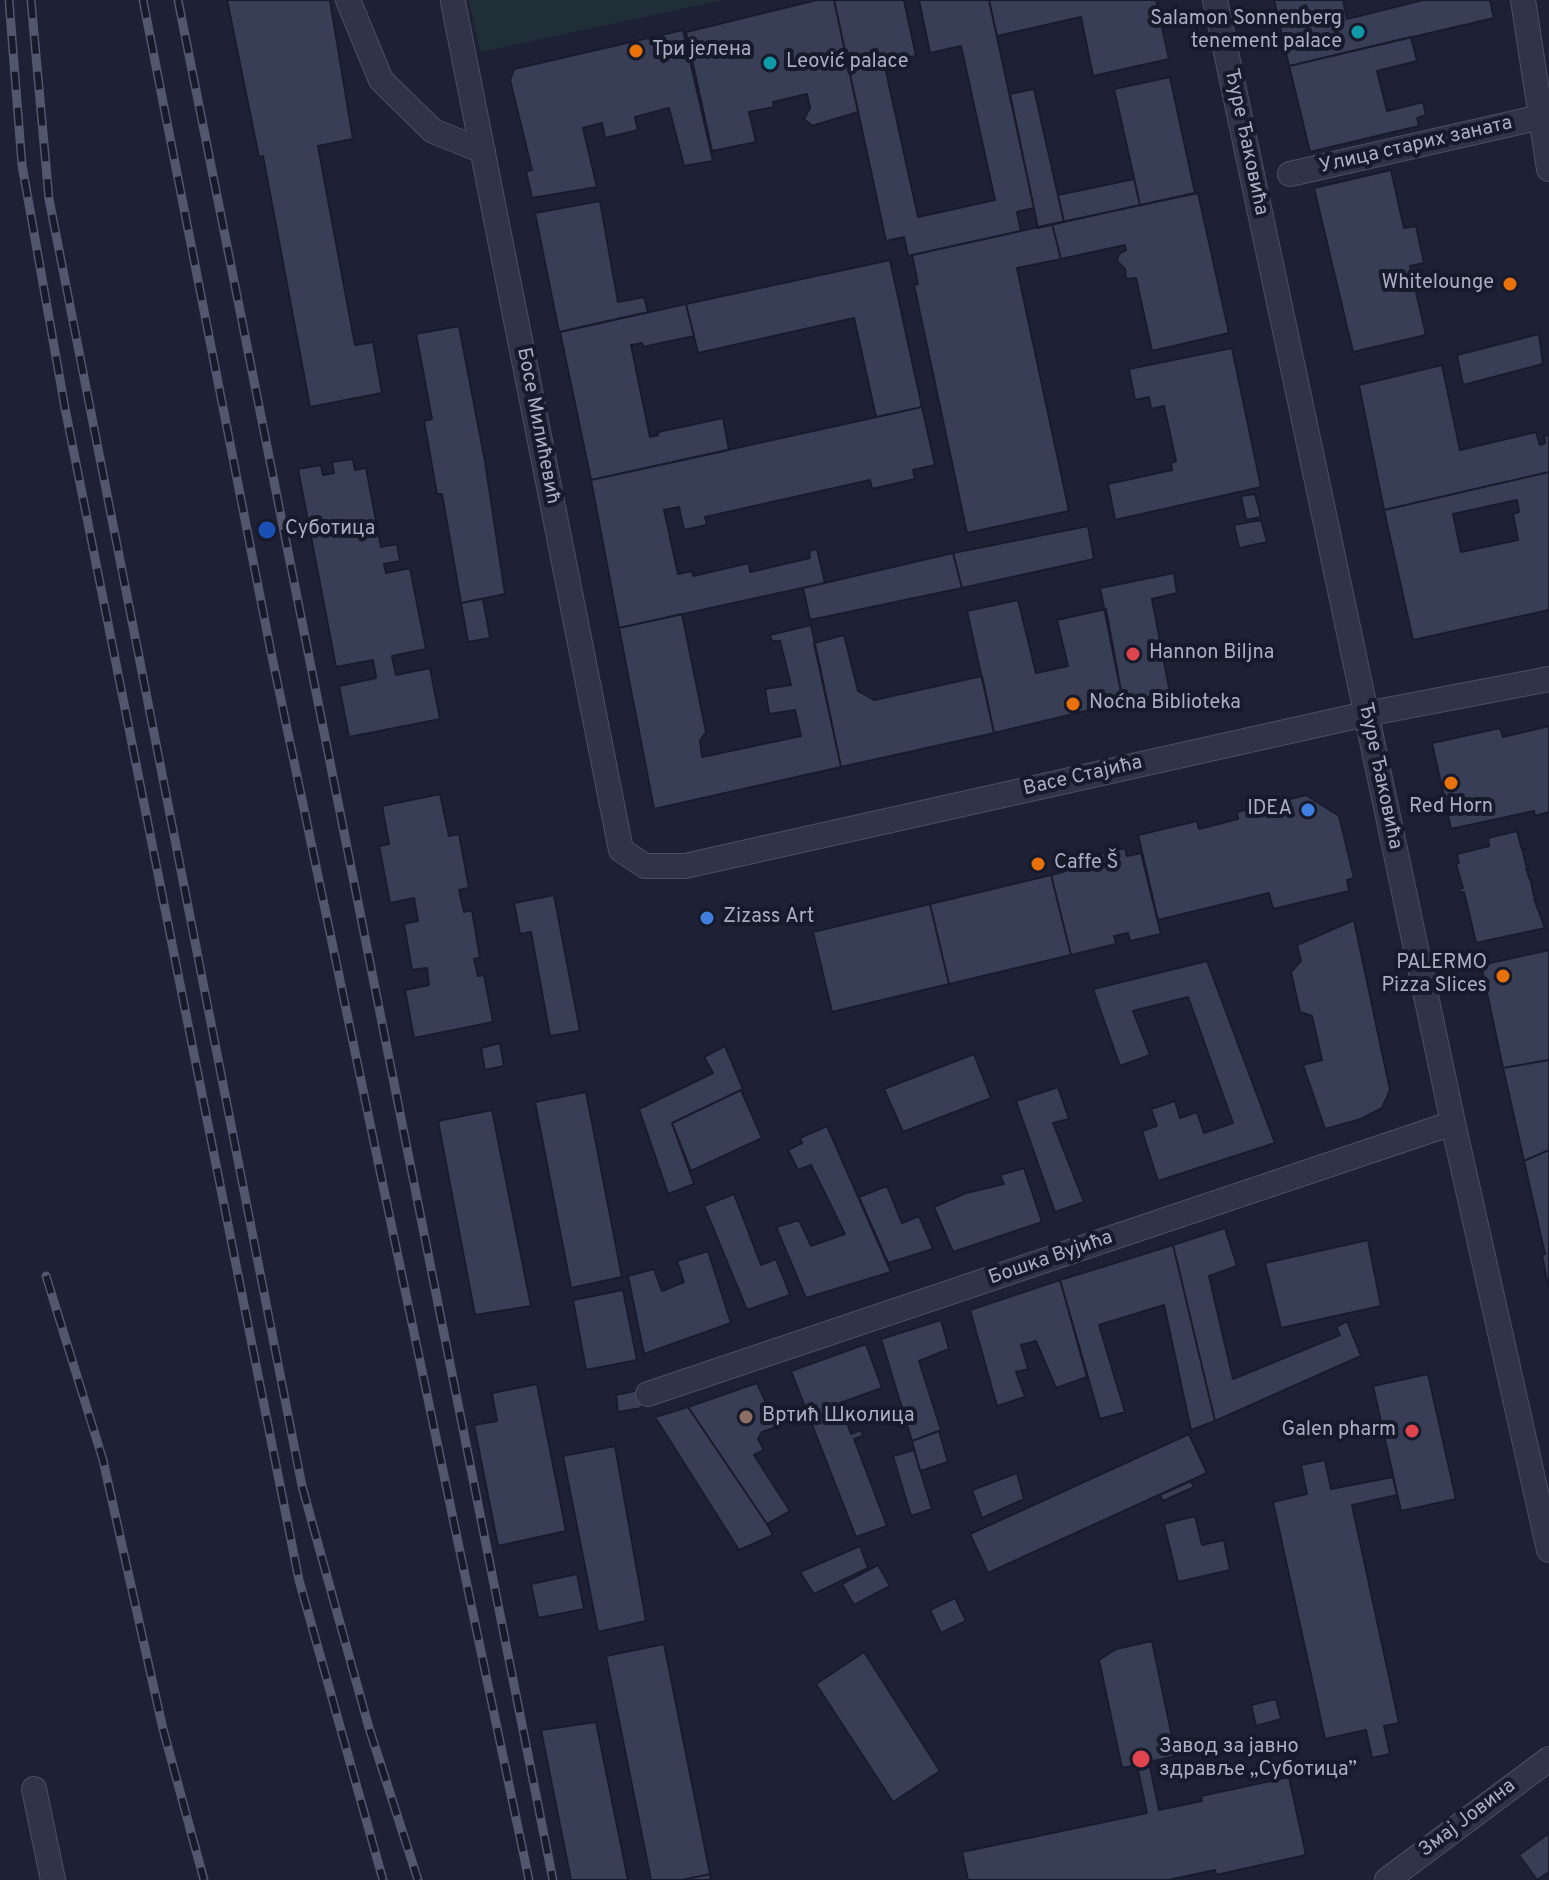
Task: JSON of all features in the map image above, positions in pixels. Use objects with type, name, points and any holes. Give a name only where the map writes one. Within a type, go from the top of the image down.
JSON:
[{"type":"street","points":[[348,0],[381,80],[433,131],[483,151]]},
{"type":"street","name":"Ђуре Ђаковића","points":[[1215,0],[1453,1123],[1549,1550]]},
{"type":"street","points":[[1523,0],[1549,169]]},
{"type":"street","name":"Босе Милићевић","points":[[457,1],[483,151],[621,850]]},
{"type":"street","name":"Улица старих заната","points":[[1290,174],[1541,117]]},
{"type":"street","name":"Васе Стајића","points":[[621,850],[645,866],[685,866],[1366,714],[1549,679]]},
{"type":"street","name":"Бошка Вујића","points":[[648,1394],[1453,1123]]},
{"type":"street","name":"Змај Јовина","points":[[1387,1880],[1549,1759]]},
{"type":"street","points":[[34,1789],[53,1880]]},
{"type":"shaded area","points":[[469,0],[723,0],[480,52]]},
{"type":"building","points":[[227,0],[330,0],[353,139],[318,146],[355,345],[373,342],[382,393],[310,407],[263,156],[259,157]]},
{"type":"building","name":"Leović palace","points":[[817,0],[834,0],[858,112],[812,126],[804,119],[810,108],[807,94],[773,102],[774,107],[749,112],[756,142],[712,151],[686,32]]},
{"type":"building","points":[[834,0],[904,0],[916,56],[884,62],[918,217],[995,200],[961,46],[930,53],[919,0],[989,0],[1034,208],[1017,212],[1021,231],[908,256],[904,237],[886,241]]},
{"type":"building","points":[[989,0],[1156,0],[1169,59],[1093,76],[1081,17],[997,36]]},
{"type":"building","name":"Salamon Sonnenberg tenement palace","points":[[1274,0],[1343,0],[1347,19],[1423,0],[1490,0],[1494,18],[1289,66]]},
{"type":"building","points":[[683,30],[713,161],[684,166],[669,108],[635,117],[638,130],[605,138],[602,123],[583,128],[597,187],[532,198],[526,171],[532,170],[510,80],[514,69]]},
{"type":"building","points":[[1411,37],[1417,61],[1377,71],[1387,111],[1423,102],[1426,115],[1417,118],[1419,126],[1310,152],[1289,66]]},
{"type":"building","points":[[1170,77],[1195,193],[1140,205],[1114,89]]},
{"type":"building","points":[[1034,89],[1064,222],[1038,228],[1010,94]]},
{"type":"building","points":[[1391,170],[1404,228],[1416,226],[1424,263],[1410,266],[1426,335],[1353,352],[1314,188]]},
{"type":"building","points":[[1134,179],[1140,205],[1064,222],[1058,195]]},
{"type":"building","points":[[1198,193],[1229,333],[1152,351],[1136,278],[1126,279],[1125,269],[1117,261],[1119,254],[1126,250],[1125,245],[1061,259],[1052,224]]},
{"type":"building","points":[[600,201],[618,302],[644,297],[648,312],[559,332],[535,213]]},
{"type":"building","points":[[1052,224],[1061,259],[1017,268],[1069,511],[967,533],[914,285],[918,284],[912,255]]},
{"type":"building","points":[[890,260],[922,407],[876,417],[854,318],[698,353],[686,304]]},
{"type":"building","points":[[686,304],[694,336],[643,347],[642,343],[631,345],[650,437],[658,435],[658,432],[723,418],[729,450],[591,480],[560,332]]},
{"type":"building","points":[[459,326],[485,461],[505,594],[461,603],[442,494],[437,494],[424,421],[432,419],[416,334]]},
{"type":"building","points":[[1539,334],[1543,364],[1463,385],[1457,355]]},
{"type":"building","points":[[1232,348],[1261,487],[1115,520],[1108,484],[1172,470],[1171,463],[1176,461],[1164,406],[1151,409],[1149,397],[1135,400],[1129,369]]},
{"type":"building","points":[[1442,365],[1460,450],[1536,432],[1540,445],[1545,443],[1544,436],[1549,435],[1549,472],[1384,510],[1359,385]]},
{"type":"building","points":[[922,407],[935,465],[913,470],[915,479],[872,489],[870,480],[705,517],[707,525],[684,530],[679,507],[664,510],[678,574],[692,571],[693,576],[749,563],[750,572],[810,558],[809,551],[817,549],[825,583],[619,628],[591,480]]},
{"type":"building","points":[[353,459],[355,470],[366,468],[381,547],[397,544],[400,561],[384,564],[386,573],[410,568],[426,649],[392,656],[396,675],[430,668],[440,719],[349,737],[339,686],[376,678],[373,660],[336,667],[298,469],[321,465],[323,475],[334,473],[332,462]]},
{"type":"building","points":[[1549,472],[1549,610],[1413,640],[1384,510]],"holes":[[[1517,500],[1519,512],[1513,514],[1518,540],[1461,552],[1453,514]]]},
{"type":"building","points":[[1255,494],[1261,517],[1246,520],[1241,496]]},
{"type":"building","points":[[1261,520],[1267,542],[1239,548],[1234,525]]},
{"type":"building","points":[[1088,526],[1094,559],[962,588],[953,553]]},
{"type":"building","points":[[953,553],[962,588],[810,620],[803,588]]},
{"type":"building","points":[[1174,573],[1177,593],[1152,599],[1170,693],[1123,702],[1100,588]]},
{"type":"building","points":[[483,599],[490,638],[468,642],[461,603]]},
{"type":"building","points":[[1018,600],[1036,673],[1068,666],[1057,620],[1106,609],[1123,702],[994,733],[967,611]]},
{"type":"building","points":[[682,614],[706,732],[700,741],[702,757],[801,736],[795,710],[769,714],[765,689],[791,685],[780,641],[772,641],[770,635],[811,625],[841,767],[654,809],[619,628]]},
{"type":"building","points":[[844,635],[858,691],[874,700],[982,676],[994,733],[841,767],[814,643]]},
{"type":"building","points":[[1549,726],[1549,812],[1535,816],[1534,811],[1451,829],[1432,743],[1500,728],[1503,737]]},
{"type":"building","points":[[440,794],[449,836],[459,834],[469,888],[459,890],[464,912],[472,910],[480,958],[474,959],[478,976],[484,975],[493,1022],[414,1038],[405,990],[429,985],[427,968],[412,970],[404,924],[418,921],[414,898],[390,903],[379,846],[389,844],[382,806]]},
{"type":"building","points":[[1306,795],[1339,816],[1354,878],[1347,880],[1349,891],[1273,909],[1269,893],[1158,920],[1138,835],[1197,821],[1199,829],[1238,819],[1237,812]]},
{"type":"building","points":[[1517,831],[1522,850],[1526,848],[1523,852],[1526,865],[1531,867],[1526,868],[1530,880],[1534,882],[1531,882],[1534,896],[1538,897],[1534,899],[1545,928],[1476,943],[1464,892],[1460,893],[1459,889],[1463,888],[1456,864],[1459,863],[1457,854],[1489,846],[1488,838]]},
{"type":"building","points":[[1125,848],[1127,856],[1141,853],[1161,934],[1130,941],[1128,933],[1114,936],[1116,944],[1071,955],[1051,875],[1066,871],[1064,863]]},
{"type":"building","points":[[1051,875],[1071,955],[949,984],[930,904]]},
{"type":"building","points":[[554,895],[580,1031],[550,1036],[531,932],[520,934],[514,903]]},
{"type":"building","points":[[930,904],[949,984],[832,1012],[813,932]]},
{"type":"building","points":[[1354,920],[1390,1090],[1382,1108],[1361,1119],[1325,1129],[1303,1065],[1322,1060],[1312,1016],[1300,1012],[1291,972],[1301,961],[1297,945]]},
{"type":"building","points":[[1549,950],[1549,1060],[1503,1068],[1481,965]]},
{"type":"building","points":[[1207,961],[1275,1143],[1158,1181],[1142,1131],[1157,1126],[1151,1109],[1175,1101],[1180,1118],[1197,1112],[1204,1133],[1233,1123],[1188,997],[1133,1011],[1150,1055],[1120,1066],[1093,989]]},
{"type":"building","points":[[500,1043],[504,1066],[485,1070],[481,1048]]},
{"type":"building","points":[[725,1046],[743,1089],[672,1123],[694,1184],[668,1194],[639,1109],[713,1073],[704,1057]]},
{"type":"building","points":[[974,1054],[991,1098],[903,1132],[884,1089]]},
{"type":"building","points":[[1549,1060],[1549,1150],[1524,1161],[1503,1068]]},
{"type":"building","points":[[1058,1087],[1069,1119],[1053,1123],[1084,1202],[1055,1212],[1016,1101]]},
{"type":"building","points":[[741,1090],[762,1138],[691,1171],[672,1123]]},
{"type":"building","points":[[586,1092],[622,1277],[571,1288],[535,1102]]},
{"type":"building","points":[[492,1110],[531,1306],[475,1315],[438,1121]]},
{"type":"building","points":[[827,1126],[891,1272],[806,1298],[776,1227],[799,1220],[811,1246],[845,1234],[811,1165],[798,1170],[788,1150],[802,1143],[800,1138]]},
{"type":"building","points":[[1549,1150],[1548,1286],[1542,1255],[1545,1254],[1524,1161]]},
{"type":"building","points":[[1024,1168],[1042,1222],[953,1252],[934,1207],[966,1193],[1004,1184],[1000,1175]]},
{"type":"building","points":[[887,1186],[902,1223],[919,1216],[933,1249],[888,1263],[859,1197]]},
{"type":"building","points":[[734,1194],[761,1265],[776,1259],[790,1295],[747,1310],[704,1206]]},
{"type":"building","points":[[1225,1228],[1237,1266],[1209,1276],[1233,1379],[1340,1335],[1336,1327],[1347,1321],[1361,1356],[1215,1421],[1173,1245]]},
{"type":"building","points":[[1368,1240],[1381,1306],[1281,1328],[1265,1263]]},
{"type":"building","points":[[1173,1245],[1215,1421],[1191,1430],[1164,1305],[1099,1325],[1125,1412],[1100,1419],[1060,1280]]},
{"type":"building","points":[[708,1251],[731,1323],[644,1354],[628,1276],[654,1269],[662,1291],[684,1282],[677,1261]]},
{"type":"building","points":[[1060,1280],[1087,1377],[1056,1388],[1036,1341],[1021,1345],[1028,1369],[1016,1372],[1025,1397],[997,1406],[970,1310]]},
{"type":"building","points":[[623,1290],[637,1360],[586,1370],[573,1300]]},
{"type":"building","points":[[941,1320],[949,1349],[919,1361],[941,1430],[912,1441],[881,1339]]},
{"type":"building","points":[[866,1344],[882,1388],[840,1403],[851,1434],[861,1430],[863,1436],[854,1439],[887,1526],[856,1537],[791,1371]]},
{"type":"building","name":"Galen pharm","points":[[1428,1374],[1456,1499],[1401,1511],[1373,1386]]},
{"type":"building","points":[[757,1383],[777,1427],[762,1432],[758,1439],[764,1450],[754,1455],[790,1511],[767,1524],[688,1407]]},
{"type":"building","points":[[537,1384],[566,1531],[498,1546],[474,1425],[497,1421],[492,1393]]},
{"type":"building","points":[[639,1390],[642,1408],[618,1412],[616,1395]]},
{"type":"building","points":[[688,1407],[773,1535],[739,1550],[655,1417]]},
{"type":"building","points":[[939,1431],[948,1462],[920,1471],[912,1441]]},
{"type":"building","points":[[1189,1434],[1207,1473],[988,1573],[970,1534]]},
{"type":"building","points":[[615,1446],[646,1621],[598,1632],[563,1456]]},
{"type":"building","points":[[914,1450],[932,1509],[911,1516],[893,1456]]},
{"type":"building","points":[[1325,1460],[1331,1489],[1393,1477],[1397,1495],[1352,1505],[1399,1723],[1384,1726],[1390,1754],[1372,1758],[1366,1730],[1325,1739],[1273,1502],[1307,1494],[1301,1465]]},
{"type":"building","points":[[1017,1473],[1024,1499],[982,1518],[972,1490]]},
{"type":"building","points":[[1191,1481],[1194,1487],[1163,1501],[1160,1495]]},
{"type":"building","points":[[1195,1516],[1202,1545],[1224,1540],[1230,1570],[1178,1582],[1164,1524]]},
{"type":"building","points":[[860,1546],[868,1568],[814,1594],[800,1572]]},
{"type":"building","points":[[878,1565],[890,1586],[854,1605],[842,1584]]},
{"type":"building","points":[[577,1574],[584,1609],[538,1618],[531,1584]]},
{"type":"building","points":[[955,1598],[966,1621],[941,1633],[930,1610]]},
{"type":"building","name":"Завод за јавно здравље „Суботица”","points":[[1152,1641],[1176,1756],[1149,1762],[1159,1810],[1202,1801],[1201,1796],[1289,1777],[1306,1855],[1216,1875],[1215,1870],[1168,1880],[968,1880],[962,1852],[1147,1813],[1137,1765],[1122,1768],[1099,1660],[1116,1649]]},
{"type":"building","points":[[664,1644],[710,1874],[682,1880],[651,1880],[606,1656]]},
{"type":"building","points":[[864,1652],[940,1771],[893,1802],[816,1684]]},
{"type":"building","points":[[1276,1699],[1281,1719],[1256,1726],[1251,1705]]},
{"type":"building","points":[[596,1722],[628,1880],[571,1880],[541,1730]]},
{"type":"building","points":[[1549,1833],[1549,1872],[1537,1880],[1519,1855]]},
{"type":"building","points":[[710,1874],[711,1880],[682,1880]]},
{"type":"railway","points":[[9,0],[22,165],[65,408],[299,1580],[383,1880]]},
{"type":"railway","points":[[31,0],[49,199],[302,1486],[369,1728],[418,1880]]},
{"type":"railway","points":[[143,0],[271,652],[529,1880]]},
{"type":"railway","points":[[178,0],[553,1880]]},
{"type":"railway","points":[[46,1276],[103,1460],[163,1729],[204,1880]]},
{"type":"place","name":"Salamon Sonnenberg tenement palace","points":[[1358,32]]},
{"type":"place","name":"Три јелена","points":[[636,51]]},
{"type":"place","name":"Leović palace","points":[[770,63]]},
{"type":"place","name":"Whitelounge","points":[[1510,284]]},
{"type":"place","name":"Суботица","points":[[267,530]]},
{"type":"place","name":"Hannon Biljna","points":[[1133,654]]},
{"type":"place","name":"Noćna Biblioteka","points":[[1073,704]]},
{"type":"place","name":"Red Horn","points":[[1451,783]]},
{"type":"place","name":"IDEA","points":[[1308,810]]},
{"type":"place","name":"Caffe Š","points":[[1038,864]]},
{"type":"place","name":"Zizass Art","points":[[707,918]]},
{"type":"place","name":"PALERMO Pizza Slices","points":[[1503,976]]},
{"type":"place","name":"Вртић Школица","points":[[746,1417]]},
{"type":"place","name":"Galen pharm","points":[[1412,1431]]},
{"type":"place","name":"Завод за јавно здравље „Суботица”","points":[[1141,1759]]}]
